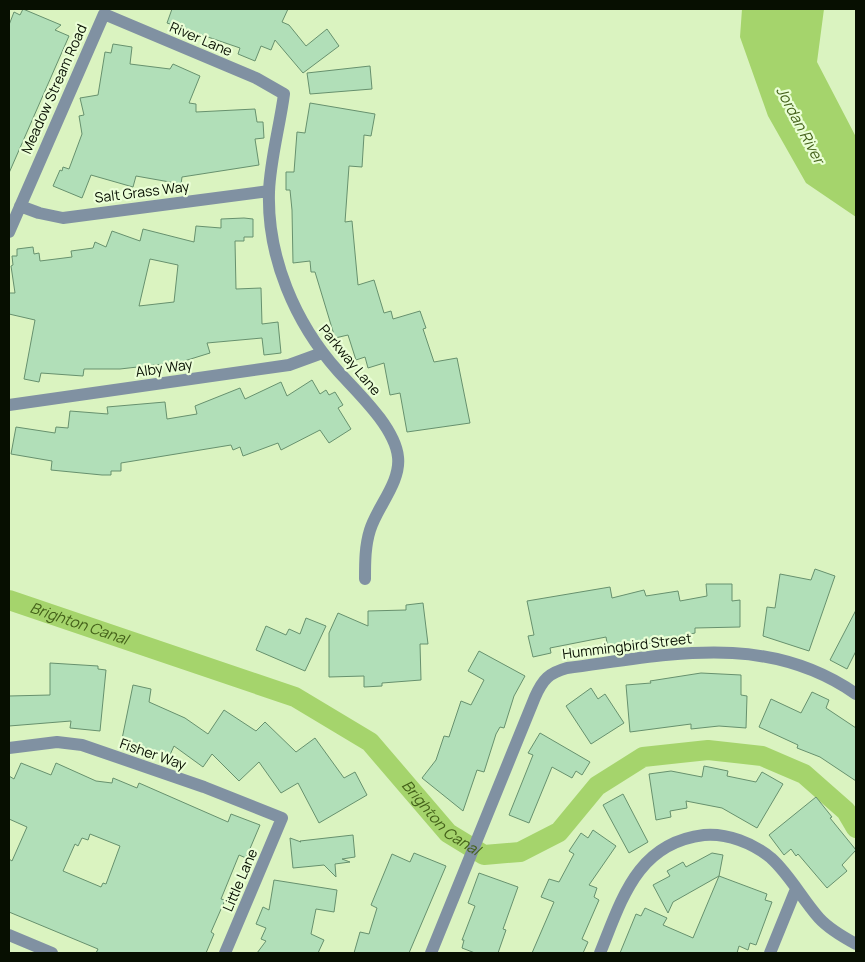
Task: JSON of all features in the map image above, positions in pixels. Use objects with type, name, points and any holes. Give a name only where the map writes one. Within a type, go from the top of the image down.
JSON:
[{"type":"street","name":"River Lane","points":[[104,14],[256,78],[284,94]]},
{"type":"street","name":"Meadow Stream Road","points":[[9,232],[104,14]]},
{"type":"street","name":"Parkway Lane","points":[[284,94],[269,191],[273,239],[282,274],[306,331],[322,354],[381,420],[395,445],[399,458],[396,475],[370,530],[365,554],[365,579]]},
{"type":"street","name":"Salt Grass Way","points":[[20,206],[39,213],[63,218],[269,191]]},
{"type":"street","name":"Alby Way","points":[[9,405],[289,365],[322,354]]},
{"type":"street","name":"Hummingbird Street","points":[[431,953],[534,697],[546,676],[567,668],[686,652],[721,651],[749,653],[790,663],[832,679],[856,694]]},
{"type":"street","name":"Fisher Way","points":[[9,748],[57,742],[82,745],[204,787],[282,818]]},
{"type":"street","name":"Little Lane","points":[[225,953],[282,818]]},
{"type":"street","points":[[600,953],[625,895],[636,876],[658,851],[664,846],[681,839],[712,835],[731,837],[752,845],[770,857],[820,919],[856,944]]},
{"type":"street","points":[[770,953],[796,889]]},
{"type":"street","points":[[9,935],[52,953]]},
{"type":"water","name":"Jordan River","points":[[742,9],[824,9],[817,62],[856,137],[856,217],[806,183],[768,116],[740,37]]},
{"type":"building","points":[[23,9],[61,25],[55,30],[69,36],[9,173],[9,25],[14,12],[20,15]]},
{"type":"building","points":[[172,9],[288,9],[282,22],[289,25],[306,46],[327,29],[339,46],[303,73],[275,40],[271,50],[261,46],[255,61],[238,54],[240,48],[167,23]]},
{"type":"building","points":[[113,44],[132,47],[130,64],[170,69],[173,64],[200,76],[189,103],[196,104],[196,112],[255,109],[257,122],[263,122],[264,138],[255,139],[259,165],[182,177],[181,184],[136,176],[133,187],[91,175],[82,198],[53,186],[60,170],[62,171],[63,167],[69,169],[82,134],[79,116],[84,115],[80,98],[98,95],[105,52],[111,53]]},
{"type":"building","points":[[370,66],[372,89],[310,94],[307,73]]},
{"type":"building","points":[[310,103],[375,114],[371,136],[364,135],[362,167],[349,166],[345,222],[352,221],[358,285],[374,280],[384,313],[391,311],[393,319],[420,311],[426,328],[423,329],[434,362],[457,358],[470,423],[407,432],[400,393],[390,395],[384,363],[368,368],[365,357],[356,360],[348,335],[335,338],[315,272],[311,272],[310,261],[293,263],[292,210],[290,190],[286,190],[286,172],[294,172],[297,132],[305,133]]},
{"type":"building","points":[[221,219],[253,219],[253,237],[244,237],[244,241],[235,241],[236,289],[261,288],[262,324],[278,322],[281,353],[264,355],[262,338],[207,343],[210,353],[181,362],[120,369],[84,369],[83,376],[41,373],[39,382],[24,379],[35,320],[9,314],[9,293],[15,293],[11,266],[13,265],[12,256],[17,256],[17,249],[33,247],[34,254],[39,253],[40,261],[72,257],[71,251],[93,248],[95,242],[106,247],[112,231],[140,241],[143,229],[194,242],[196,226],[221,228]],"holes":[[[150,259],[178,265],[174,302],[139,306]]]},
{"type":"building","points":[[312,380],[320,394],[326,390],[329,395],[335,392],[343,405],[338,408],[351,429],[329,443],[320,430],[281,450],[278,443],[243,456],[240,447],[233,450],[231,445],[121,463],[121,471],[111,471],[111,475],[51,470],[52,461],[11,454],[16,427],[55,433],[56,427],[68,428],[70,411],[108,414],[107,407],[165,402],[167,419],[197,414],[195,406],[240,388],[245,399],[281,382],[287,396]]},
{"type":"building","points":[[815,569],[835,576],[809,651],[763,636],[767,607],[775,608],[780,574],[811,580]]},
{"type":"building","points":[[706,584],[732,584],[732,601],[740,600],[740,627],[695,628],[695,633],[643,645],[642,641],[608,648],[606,637],[550,648],[551,653],[533,657],[528,636],[534,635],[527,601],[610,587],[612,598],[644,590],[646,596],[678,591],[680,601],[707,596]]},
{"type":"building","points":[[423,603],[428,644],[420,644],[421,680],[382,683],[382,686],[364,687],[364,676],[329,677],[329,633],[338,613],[368,626],[368,611],[406,610],[406,605]]},
{"type":"building","points":[[856,610],[856,651],[847,669],[830,660]]},
{"type":"building","points":[[306,618],[326,626],[305,671],[256,650],[266,626],[286,635],[289,629],[300,634]]},
{"type":"building","points":[[479,651],[525,676],[514,696],[504,728],[500,727],[496,734],[484,772],[477,770],[463,811],[422,778],[436,760],[444,736],[449,737],[461,701],[471,705],[484,680],[468,671]]},
{"type":"building","points":[[50,663],[98,666],[98,669],[106,670],[100,731],[70,728],[71,721],[9,726],[9,696],[50,695]]},
{"type":"building","points":[[701,673],[741,675],[741,695],[747,696],[746,728],[719,726],[691,729],[691,724],[630,732],[626,685],[651,683],[650,681]]},
{"type":"building","points":[[133,685],[151,689],[149,702],[185,718],[208,734],[224,710],[256,731],[265,722],[296,752],[315,738],[344,778],[355,772],[367,795],[319,823],[298,783],[281,793],[259,762],[239,781],[212,754],[203,767],[174,746],[169,757],[122,739]]},
{"type":"building","points":[[591,688],[598,699],[605,694],[624,723],[591,744],[566,706]]},
{"type":"building","points":[[812,692],[829,700],[826,708],[856,728],[856,781],[820,757],[797,748],[798,745],[759,727],[771,699],[801,713]]},
{"type":"building","points":[[540,733],[590,762],[582,775],[576,771],[572,778],[552,767],[529,823],[509,815],[533,755],[528,753]]},
{"type":"building","points":[[21,763],[51,775],[56,763],[96,781],[112,783],[113,778],[137,788],[139,783],[228,822],[231,814],[260,825],[246,858],[239,855],[221,899],[225,900],[211,932],[214,934],[206,953],[96,953],[98,949],[9,912],[9,859],[12,861],[27,827],[9,819],[9,776],[14,779]],"holes":[[[90,834],[120,846],[106,884],[103,883],[101,887],[63,871],[75,844],[78,846],[82,838],[88,840]]]},
{"type":"building","points":[[704,766],[728,771],[727,776],[756,782],[762,772],[783,784],[757,828],[722,808],[686,801],[687,808],[670,811],[671,817],[656,820],[649,774],[671,771],[702,777]]},
{"type":"building","points":[[623,794],[648,842],[629,853],[603,805]]},
{"type":"building","points":[[816,797],[856,850],[842,865],[847,871],[827,888],[798,854],[796,856],[791,849],[784,855],[769,835]]},
{"type":"building","points":[[593,830],[616,846],[589,885],[597,888],[594,897],[599,900],[582,939],[588,942],[583,953],[532,953],[554,902],[541,897],[549,879],[559,882],[574,854],[569,851],[581,833],[588,838]]},
{"type":"building","points":[[353,835],[355,857],[342,859],[350,862],[335,864],[336,877],[324,865],[293,868],[290,838],[301,842]]},
{"type":"building","points":[[414,853],[446,866],[409,953],[354,953],[360,932],[369,934],[377,908],[371,905],[392,854],[410,862]]},
{"type":"building","points":[[712,853],[723,855],[719,876],[673,902],[668,913],[653,885],[670,876],[667,871],[683,862],[686,867]]},
{"type":"building","points":[[479,873],[518,887],[503,929],[506,930],[498,953],[475,953],[462,948],[464,940],[462,940],[475,906],[468,903]]},
{"type":"building","points":[[719,876],[767,894],[765,900],[772,902],[756,945],[750,943],[748,950],[739,946],[737,953],[620,953],[636,914],[641,916],[645,908],[667,918],[663,925],[693,938]]},
{"type":"building","points":[[274,880],[337,890],[334,912],[316,909],[311,934],[324,940],[318,953],[257,953],[266,941],[261,939],[266,928],[256,924],[263,907],[269,910]]},
{"type":"waterway","name":"Brighton Canal","points":[[9,600],[295,697],[370,742],[448,833],[484,855],[520,852],[559,832],[597,786],[643,757],[708,750],[762,756],[804,774],[846,811],[856,828]]}]
